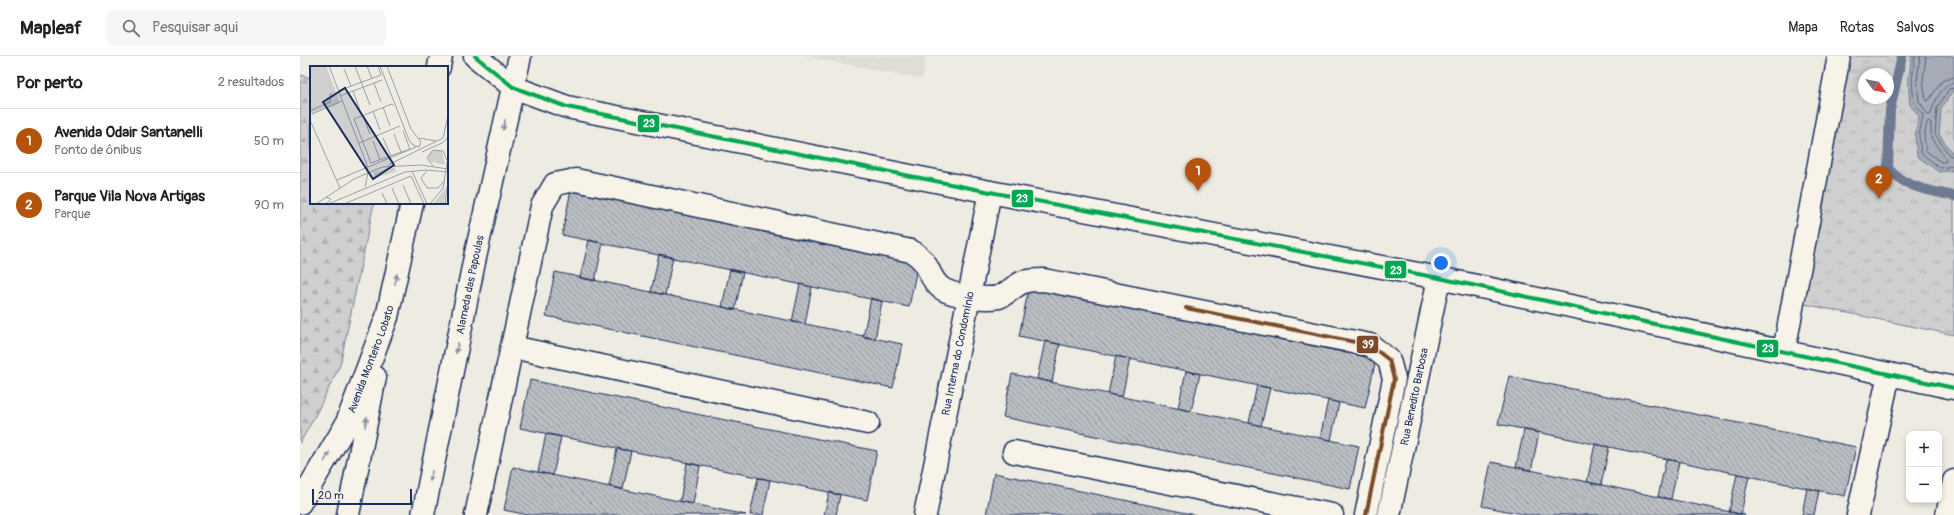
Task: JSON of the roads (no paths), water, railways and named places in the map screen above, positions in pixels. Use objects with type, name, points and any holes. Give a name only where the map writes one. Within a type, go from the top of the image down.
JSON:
[{"type":"street","points":[[439,66],[441,56]]},
{"type":"street","points":[[475,56],[513,87],[567,107],[990,192],[1439,278],[1954,388]]},
{"type":"street","name":"Alameda das Papoulas","points":[[423,515],[474,262],[520,56]]},
{"type":"street","points":[[1784,351],[1839,56]]},
{"type":"street","points":[[476,515],[542,206],[555,184],[576,180],[911,251],[921,256],[926,263],[931,276],[942,288],[969,297],[999,297],[1024,282],[1044,280],[1370,346],[1389,360],[1394,379],[1366,515]]},
{"type":"street","name":"Rua Interna do Condomínio","points":[[925,515],[990,192]]},
{"type":"street","name":"Avenida Monteiro Lobato","points":[[300,503],[306,489],[346,424],[387,317],[412,204]]},
{"type":"street","name":"Rua Benedito Barbosa","points":[[1390,515],[1439,278]]},
{"type":"street","points":[[348,515],[387,317]]},
{"type":"street","points":[[512,347],[868,423]]},
{"type":"street","points":[[1858,515],[1889,374]]},
{"type":"street","points":[[1014,452],[1332,515]]},
{"type":"street","points":[[1946,515],[1954,481]]},
{"type":"water","points":[[1912,56],[1954,56],[1954,89],[1941,109],[1939,134],[1954,156],[1954,170],[1939,172],[1917,156],[1915,136],[1919,116],[1910,105],[1908,81]]},
{"type":"waterway","points":[[1902,56],[1890,110],[1888,168],[1894,175],[1910,184],[1927,190],[1954,196]]},
{"type":"place","name":"Avenida Odair Santanelli","points":[[1198,191]]},
{"type":"place","name":"Parque Vila Nova Artigas","points":[[1879,199]]}]
